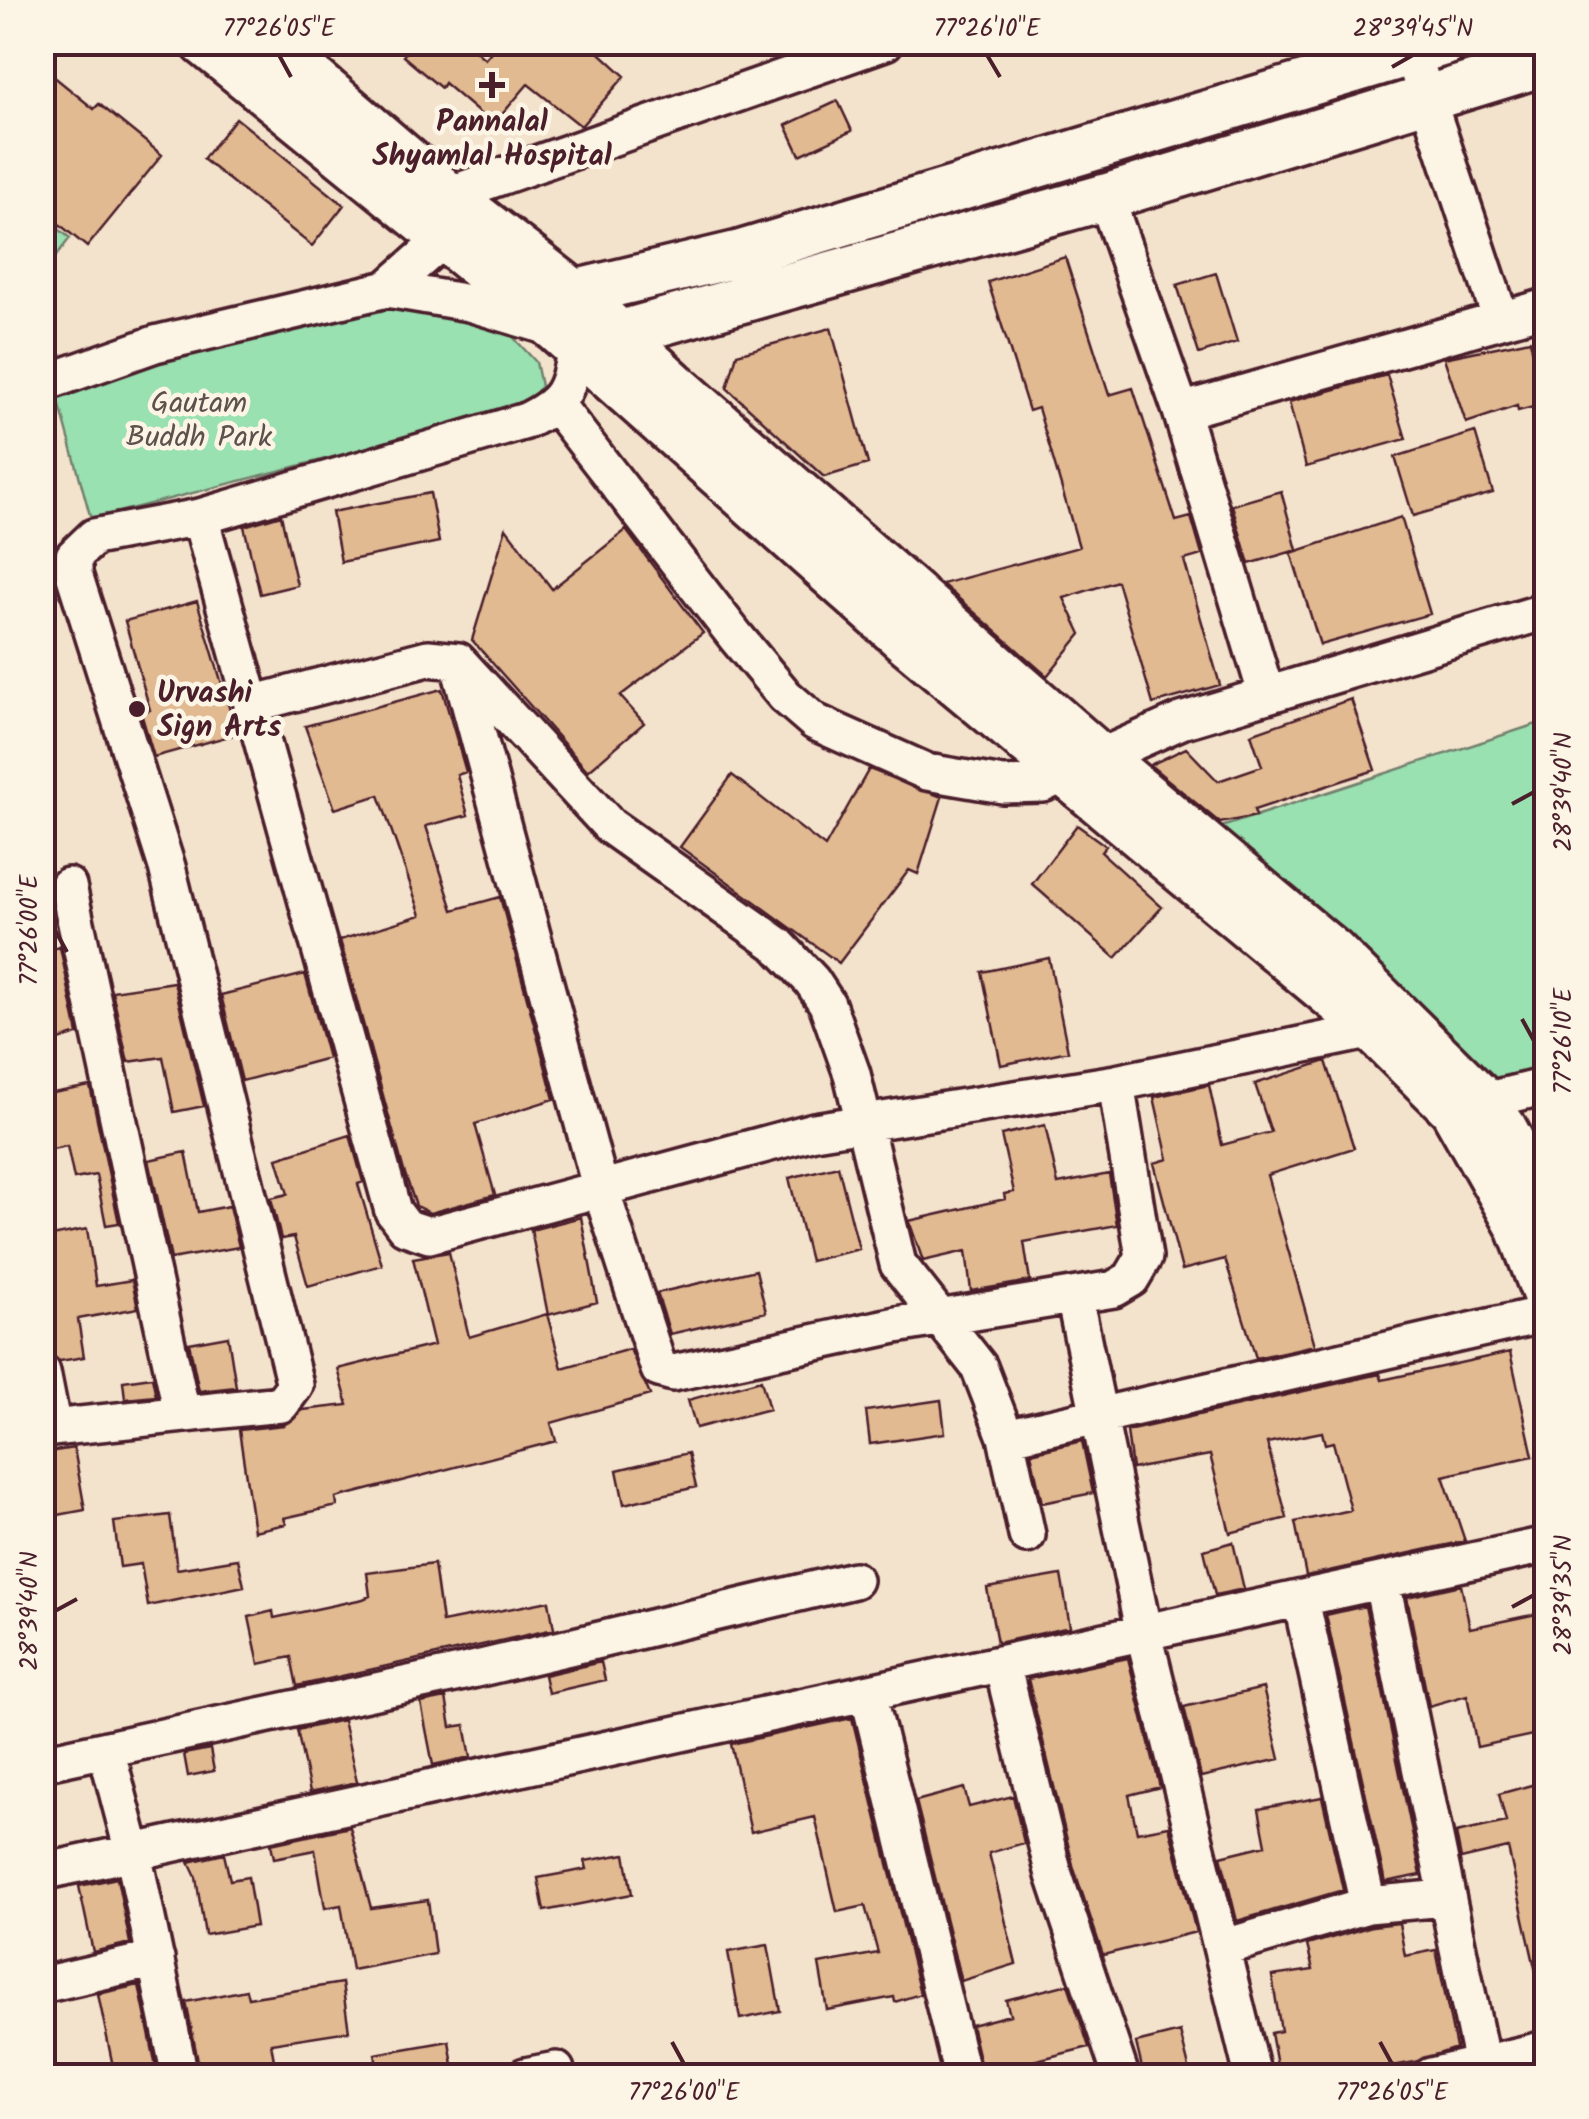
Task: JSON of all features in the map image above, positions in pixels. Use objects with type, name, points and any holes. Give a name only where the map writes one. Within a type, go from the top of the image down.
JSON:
[{"type":"street","points":[[203,42],[450,212]]},
{"type":"street","points":[[270,42],[558,318],[906,640],[1084,765]]},
{"type":"street","points":[[386,289],[413,268],[450,212],[885,42]]},
{"type":"street","points":[[558,318],[739,254],[1429,48],[1428,95],[1501,320]]},
{"type":"street","points":[[42,384],[154,344],[386,289],[558,318],[622,333],[1106,197],[1428,95],[1546,62]]},
{"type":"street","points":[[1106,197],[1180,411],[1266,693]]},
{"type":"street","points":[[1180,411],[1546,307]]},
{"type":"street","points":[[42,1372],[48,1428],[282,1404],[295,1385],[167,867],[74,574],[74,556],[94,537],[200,517],[526,421],[557,406],[569,382],[558,318]]},
{"type":"street","points":[[622,333],[1084,765],[1484,1101],[1504,1127],[1546,1207]]},
{"type":"street","points":[[557,406],[785,696],[815,722],[927,772],[1003,785],[1042,784],[1180,721],[1546,612]]},
{"type":"street","points":[[200,517],[393,1211],[405,1227],[429,1235],[814,1131],[1116,1084],[1383,1018]]},
{"type":"street","points":[[252,704],[428,658],[458,660],[610,826],[796,961],[826,1004],[852,1074],[861,1124],[898,1264],[978,1368],[1006,1437],[1028,1535]]},
{"type":"street","points":[[458,660],[601,1190],[659,1369],[673,1372],[896,1325],[942,1321],[1114,1289],[1131,1279],[1144,1257],[1116,1084]]},
{"type":"street","points":[[68,886],[182,1413]]},
{"type":"street","points":[[1383,1018],[1452,1109],[1519,1226],[1546,1296]]},
{"type":"street","points":[[1484,1101],[1546,1086]]},
{"type":"street","points":[[1074,1296],[1144,1634],[1225,1946],[1253,2076]]},
{"type":"street","points":[[1006,1437],[1546,1314]]},
{"type":"street","points":[[42,1872],[1546,1545]]},
{"type":"street","points":[[42,1763],[455,1674],[854,1580]]},
{"type":"street","points":[[1382,1582],[1444,1898],[1482,2064]]},
{"type":"street","points":[[1301,1600],[1368,1905]]},
{"type":"street","points":[[1002,1664],[1054,1875],[1120,2076]]},
{"type":"street","points":[[868,1694],[962,2076]]},
{"type":"street","points":[[106,1749],[134,1852],[180,2076]]},
{"type":"street","points":[[1225,1946],[1368,1905],[1444,1898]]},
{"type":"street","points":[[42,1985],[156,1960]]},
{"type":"street","points":[[1431,2076],[1546,2049]]},
{"type":"green space","points":[[43,217],[70,238],[42,273]]},
{"type":"green space","name":"Gautam Buddh Park","points":[[375,305],[503,326],[536,362],[541,386],[525,408],[91,519],[55,387]]},
{"type":"green space","points":[[1546,721],[1546,1086],[1499,1098],[1212,830]]},
{"type":"building","points":[[414,42],[465,42],[485,59],[499,42],[588,42],[625,76],[581,126],[528,84],[493,125],[444,83],[441,88],[403,56]]},
{"type":"building","points":[[42,67],[94,109],[99,104],[162,155],[87,247],[42,210]]},
{"type":"building","points":[[838,101],[852,131],[800,155],[786,125]]},
{"type":"building","points":[[236,118],[344,205],[312,246],[203,159]]},
{"type":"building","points":[[1065,257],[1109,395],[1133,388],[1176,521],[1191,517],[1202,555],[1184,560],[1220,685],[1153,704],[1117,581],[1064,598],[1081,634],[1047,676],[942,584],[1079,547],[1038,408],[1029,411],[988,282]]},
{"type":"building","points":[[1216,273],[1237,342],[1199,354],[1177,285]]},
{"type":"building","points":[[831,328],[868,464],[824,477],[727,388],[737,354]]},
{"type":"building","points":[[1530,340],[1545,404],[1518,411],[1517,406],[1466,423],[1444,358]]},
{"type":"building","points":[[1387,375],[1406,439],[1306,467],[1289,402]]},
{"type":"building","points":[[1475,432],[1493,493],[1413,516],[1395,457]]},
{"type":"building","points":[[1281,491],[1297,550],[1249,564],[1232,505]]},
{"type":"building","points":[[430,493],[439,542],[341,562],[332,512]]},
{"type":"building","points":[[281,515],[297,585],[260,594],[244,526]]},
{"type":"building","points":[[1401,517],[1430,614],[1320,645],[1291,553]]},
{"type":"building","points":[[506,528],[552,589],[626,530],[703,633],[620,696],[644,723],[588,771],[472,640]]},
{"type":"building","points":[[197,601],[237,734],[154,757],[141,713],[150,710],[125,621]]},
{"type":"building","points":[[442,689],[466,772],[457,775],[468,815],[426,826],[453,910],[500,897],[554,1099],[475,1124],[495,1195],[430,1213],[416,1206],[404,1171],[340,940],[421,915],[379,795],[335,809],[305,726]]},
{"type":"building","points":[[1351,699],[1375,770],[1254,810],[1256,816],[1220,823],[1150,765],[1186,748],[1218,781],[1262,766],[1251,734]]},
{"type":"building","points":[[869,769],[942,797],[918,874],[909,870],[839,963],[680,847],[732,775],[825,847]]},
{"type":"building","points":[[1077,825],[1106,846],[1101,852],[1162,907],[1116,958],[1032,884]]},
{"type":"building","points":[[60,947],[78,1034],[53,1042],[42,1004],[42,951]]},
{"type":"building","points":[[1049,958],[1068,1051],[1001,1065],[982,972]]},
{"type":"building","points":[[305,974],[328,1058],[242,1081],[221,995]]},
{"type":"building","points":[[174,982],[204,1106],[174,1112],[163,1057],[128,1062],[112,991]]},
{"type":"building","points":[[1326,1061],[1354,1148],[1267,1175],[1315,1345],[1256,1358],[1225,1259],[1182,1270],[1154,1163],[1168,1159],[1154,1097],[1209,1085],[1222,1145],[1271,1132],[1255,1084]]},
{"type":"building","points":[[90,1086],[119,1223],[106,1225],[96,1175],[74,1179],[67,1146],[42,1151],[42,1095]]},
{"type":"building","points":[[1045,1125],[1058,1184],[1109,1174],[1117,1225],[1024,1242],[1030,1281],[971,1291],[966,1251],[923,1261],[909,1221],[1005,1199],[1004,1194],[1014,1192],[1001,1135]]},
{"type":"building","points":[[350,1135],[363,1182],[358,1184],[382,1265],[308,1286],[294,1237],[281,1239],[271,1198],[288,1194],[277,1158]]},
{"type":"building","points":[[186,1152],[198,1212],[229,1206],[239,1247],[171,1259],[149,1160]]},
{"type":"building","points":[[838,1166],[859,1249],[810,1261],[789,1178]]},
{"type":"building","points":[[581,1217],[597,1302],[548,1315],[531,1230]]},
{"type":"building","points":[[87,1229],[96,1286],[132,1280],[138,1308],[78,1319],[84,1357],[60,1361],[42,1351],[42,1238]]},
{"type":"building","points":[[449,1252],[469,1337],[547,1314],[562,1368],[630,1349],[650,1395],[551,1423],[556,1441],[336,1498],[337,1506],[284,1518],[286,1524],[254,1531],[239,1430],[284,1425],[303,1410],[348,1405],[338,1369],[434,1345],[413,1258]]},
{"type":"building","points":[[756,1270],[766,1312],[670,1334],[657,1293]]},
{"type":"building","points":[[228,1336],[236,1387],[199,1391],[189,1343]]},
{"type":"building","points":[[1510,1352],[1533,1456],[1443,1476],[1465,1541],[1306,1576],[1295,1522],[1351,1510],[1333,1442],[1325,1444],[1322,1432],[1267,1443],[1287,1518],[1230,1533],[1210,1455],[1132,1469],[1127,1431],[1380,1374],[1382,1380]]},
{"type":"building","points":[[152,1377],[156,1396],[125,1399],[123,1381]]},
{"type":"building","points":[[761,1380],[769,1409],[696,1428],[688,1400]]},
{"type":"building","points":[[941,1400],[945,1433],[870,1444],[866,1411]]},
{"type":"building","points":[[1082,1441],[1093,1493],[1042,1503],[1031,1453]]},
{"type":"building","points":[[74,1448],[85,1510],[42,1518],[42,1453]]},
{"type":"building","points":[[688,1453],[696,1487],[624,1504],[617,1470]]},
{"type":"building","points":[[170,1515],[177,1569],[238,1559],[244,1586],[148,1606],[141,1564],[120,1567],[114,1522]]},
{"type":"building","points":[[1233,1542],[1244,1589],[1215,1595],[1204,1550]]},
{"type":"building","points":[[434,1564],[442,1622],[549,1601],[554,1629],[297,1686],[291,1657],[259,1664],[249,1617],[273,1611],[274,1618],[363,1599],[370,1596],[367,1573]]},
{"type":"building","points":[[1061,1575],[1070,1627],[997,1643],[987,1588]]},
{"type":"building","points":[[1461,1585],[1470,1628],[1546,1612],[1546,1732],[1477,1747],[1467,1695],[1429,1706],[1407,1597]]},
{"type":"building","points":[[1365,1606],[1421,1875],[1385,1882],[1326,1615]]},
{"type":"building","points":[[1128,1658],[1160,1787],[1129,1795],[1137,1832],[1169,1826],[1196,1932],[1103,1955],[1074,1869],[1028,1679]]},
{"type":"building","points":[[601,1662],[605,1680],[548,1693],[544,1675]]},
{"type":"building","points":[[1263,1688],[1280,1759],[1201,1777],[1184,1707]]},
{"type":"building","points":[[446,1698],[451,1727],[465,1725],[471,1757],[433,1765],[421,1703]]},
{"type":"building","points":[[852,1718],[920,1994],[895,2002],[894,1997],[827,2010],[819,1964],[878,1953],[865,1906],[837,1912],[815,1817],[751,1832],[731,1744]]},
{"type":"building","points":[[343,1720],[357,1782],[310,1792],[297,1730]]},
{"type":"building","points":[[210,1749],[214,1771],[188,1776],[184,1754]]},
{"type":"building","points":[[1546,1781],[1546,1970],[1536,1972],[1508,1848],[1461,1859],[1456,1833],[1506,1822],[1499,1794]]},
{"type":"building","points":[[964,1788],[969,1807],[1013,1796],[1024,1843],[989,1853],[1016,1964],[961,1981],[916,1801]]},
{"type":"building","points":[[1322,1797],[1343,1890],[1237,1921],[1221,1856],[1266,1845],[1259,1809]]},
{"type":"building","points":[[350,1827],[371,1908],[428,1900],[435,1954],[352,1970],[341,1905],[325,1908],[315,1850],[274,1858],[271,1844]]},
{"type":"building","points":[[224,1854],[230,1880],[248,1877],[256,1926],[205,1935],[196,1877],[189,1862]]},
{"type":"building","points":[[625,1854],[632,1894],[544,1911],[538,1878],[587,1869],[585,1861]]},
{"type":"building","points":[[117,1878],[130,1943],[93,1952],[79,1886]]},
{"type":"building","points":[[1399,1923],[1405,1956],[1436,1950],[1456,2048],[1415,2062],[1337,2076],[1279,2076],[1271,2033],[1281,2031],[1272,1976],[1313,1970],[1307,1945],[1372,1926]]},
{"type":"building","points":[[768,1945],[780,2011],[740,2019],[728,1952]]},
{"type":"building","points":[[342,1983],[349,2031],[271,2043],[276,2072],[201,2076],[186,2002],[246,1990],[248,1998]]},
{"type":"building","points":[[1068,1984],[1089,2047],[1029,2062],[1033,2076],[983,2076],[971,2025],[1010,2015],[1006,2000]]},
{"type":"building","points":[[139,1985],[157,2071],[115,2076],[98,1994]]},
{"type":"building","points":[[1180,2032],[1191,2076],[1144,2076],[1136,2043]]},
{"type":"building","points":[[449,2041],[455,2076],[379,2076],[375,2054]]},
{"type":"place","name":"Pannalal Shyamlal Hospital","points":[[492,85]]},
{"type":"place","name":"Urvashi Sign Arts","points":[[137,709]]}]
